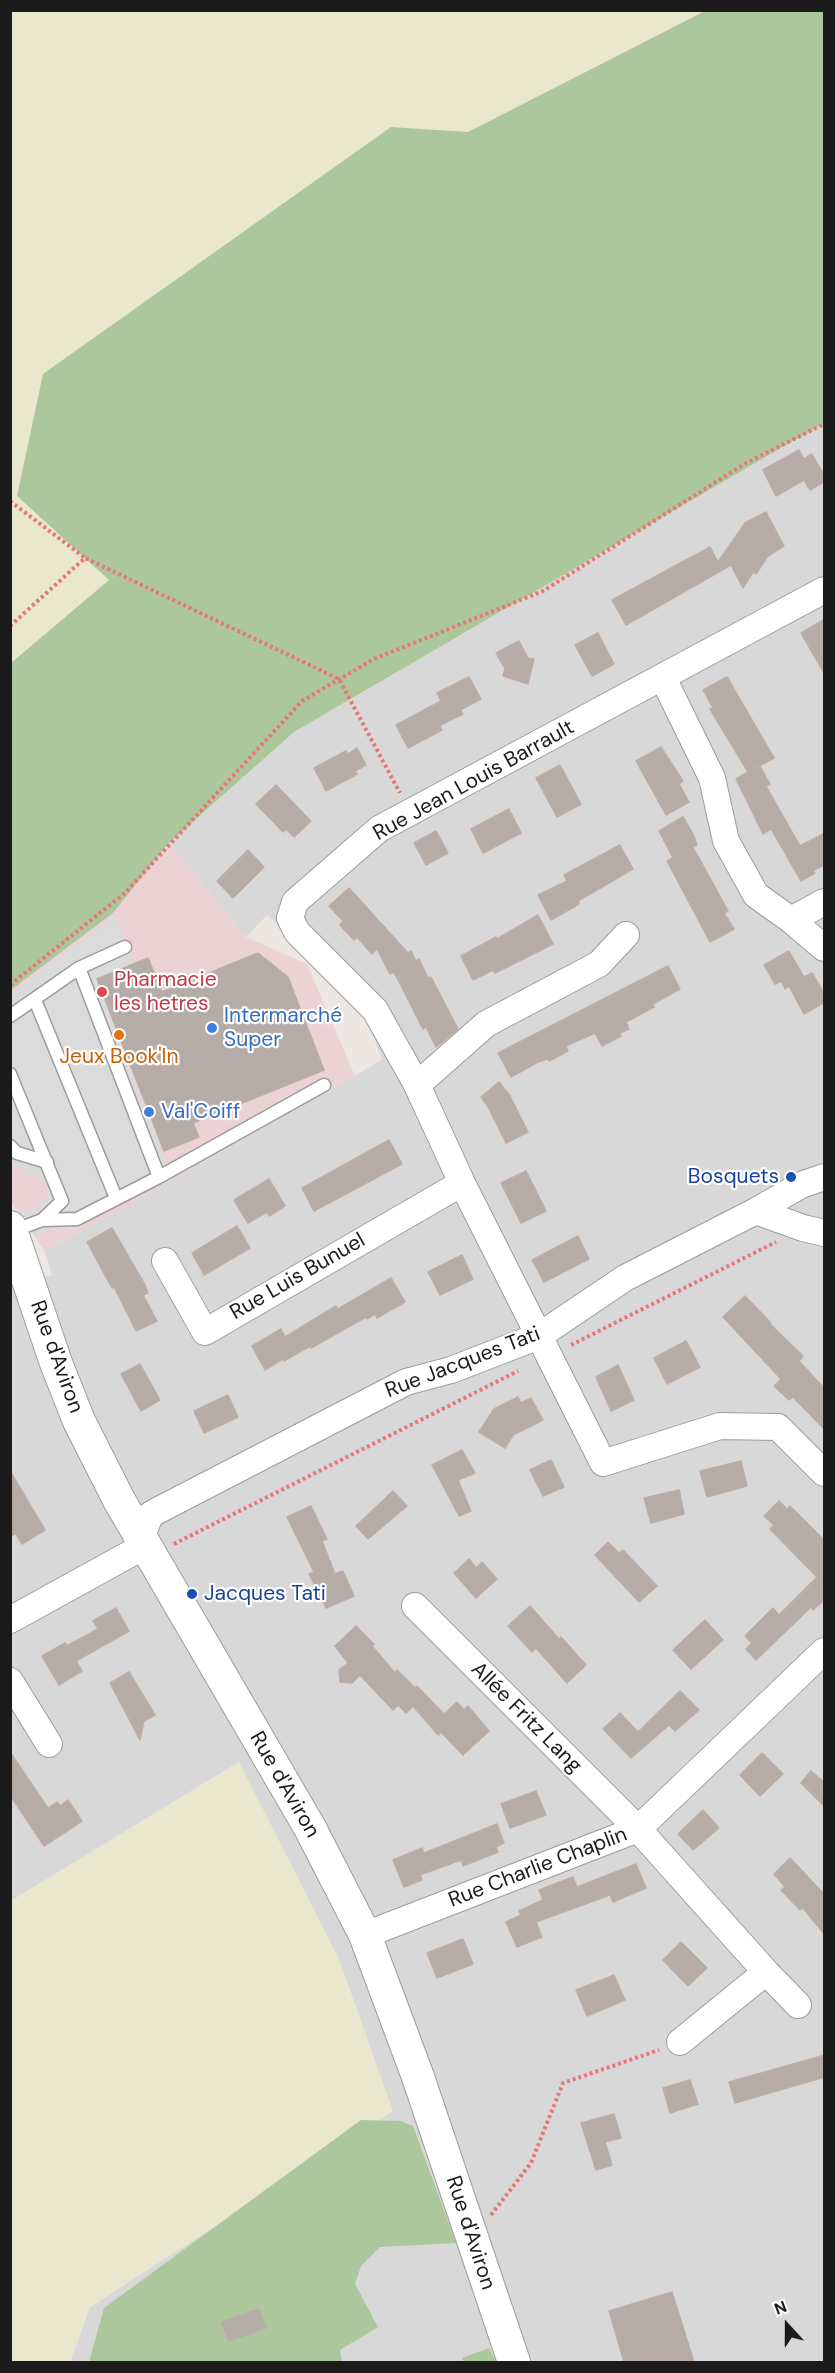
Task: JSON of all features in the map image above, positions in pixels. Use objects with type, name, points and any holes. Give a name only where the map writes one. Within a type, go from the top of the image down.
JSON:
[{"type":"street","name":"Rue Jean Louis Barrault","points":[[825,590],[379,829],[295,902],[290,918],[297,932],[375,1010],[417,1085],[462,1183],[603,1463],[720,1426],[778,1427],[825,1473]]},
{"type":"street","points":[[663,678],[712,778],[726,841],[756,895],[825,948]]},
{"type":"street","points":[[791,920],[825,902]]},
{"type":"street","points":[[417,1085],[486,1024],[599,964],[626,935]]},
{"type":"street","name":"Rue Jacques Tati","points":[[11,1619],[147,1546],[150,1515],[157,1511],[406,1382],[544,1346],[625,1278],[756,1211],[801,1185],[825,1177]]},
{"type":"street","name":"Rue Luis Bunuel","points":[[165,1261],[205,1332],[462,1183]]},
{"type":"street","points":[[756,1211],[814,1230]]},
{"type":"street","name":"Rue d'Aviron","points":[[12,1229],[56,1363],[79,1421],[119,1500],[310,1828],[365,1935],[418,2077],[514,2362]]},
{"type":"street","name":"Allée Fritz Lang","points":[[415,1606],[638,1829],[798,2005]]},
{"type":"street","name":"Rue Charlie Chaplin","points":[[365,1935],[638,1829],[825,1651]]},
{"type":"street","points":[[10,1681],[49,1744]]},
{"type":"street","points":[[680,2043],[766,1972]]},
{"type":"lane","points":[[10,1016],[79,968],[125,947]]},
{"type":"lane","points":[[79,968],[159,1177]]},
{"type":"lane","points":[[35,1000],[116,1198]]},
{"type":"lane","points":[[10,1074],[62,1201],[42,1220]]},
{"type":"lane","points":[[12,1229],[42,1220],[77,1219],[159,1177],[324,1084]]},
{"type":"lane","points":[[10,1146],[17,1153],[47,1162]]},
{"type":"path","points":[[10,985],[125,893],[302,701],[374,659],[543,591],[746,463],[825,424]]},
{"type":"path","points":[[10,501],[85,558],[339,679],[410,813]]},
{"type":"path","points":[[10,626],[85,558]]},
{"type":"path","points":[[147,1546],[544,1346],[814,1230]]},
{"type":"path","points":[[490,2216],[531,2163],[563,2083],[680,2043]]},
{"type":"shaded area","points":[[824,423],[824,2362],[70,2362],[90,2307],[392,2111],[239,1762],[11,1901],[11,1288],[52,1275],[45,1252],[382,1060],[369,1023],[289,934],[267,915],[246,937],[169,843],[294,732]]},
{"type":"shaded area","points":[[169,843],[246,937],[307,964],[355,1076],[45,1252],[11,1201],[11,990],[113,913]]},
{"type":"shaded area","points":[[115,915],[133,963],[96,979],[171,1174],[70,1230],[65,1227],[56,1227],[37,1236],[19,1210],[36,1208],[47,1195],[47,1187],[43,1179],[11,1162],[11,994]]},
{"type":"green space","points":[[707,10],[824,11],[824,423],[294,732],[169,843],[113,913],[11,990],[11,663],[109,580],[17,496],[43,374],[391,127],[468,132]]},
{"type":"green space","points":[[11,11],[707,11],[468,132],[391,127],[17,496],[109,580],[11,663]]},
{"type":"green space","points":[[239,1762],[339,1959],[393,2111],[90,2307],[70,2362],[11,2362],[11,1901]]},
{"type":"green space","points":[[361,2120],[400,2121],[413,2126],[456,2243],[380,2247],[361,2266],[355,2284],[378,2327],[340,2350],[342,2362],[89,2362],[104,2308]]},
{"type":"green space","points":[[489,2348],[496,2362],[464,2362],[462,2358]]},
{"type":"building","points":[[799,450],[804,459],[812,454],[825,481],[810,490],[804,480],[776,496],[763,470]]},
{"type":"building","points":[[766,512],[784,546],[768,556],[756,574],[753,572],[743,588],[731,565],[626,625],[612,600],[710,547],[718,562],[745,523]]},
{"type":"building","points":[[825,619],[825,675],[801,633]]},
{"type":"building","points":[[598,633],[614,664],[592,676],[575,645]]},
{"type":"building","points":[[519,641],[528,658],[534,659],[528,684],[503,676],[505,669],[496,653]]},
{"type":"building","points":[[469,677],[481,699],[460,710],[463,714],[439,726],[442,730],[408,748],[396,725],[441,701],[437,693]]},
{"type":"building","points":[[727,677],[774,758],[748,772],[710,709],[713,708],[703,690]]},
{"type":"building","points":[[661,747],[683,781],[679,784],[689,802],[666,815],[636,761]]},
{"type":"building","points":[[357,748],[366,765],[355,771],[357,774],[326,791],[314,768],[346,751],[348,754]]},
{"type":"building","points":[[560,765],[581,804],[557,817],[536,778]]},
{"type":"building","points":[[759,765],[770,784],[766,786],[800,846],[825,833],[825,864],[801,881],[771,829],[763,834],[736,779]]},
{"type":"building","points":[[276,785],[311,821],[294,837],[286,829],[283,832],[256,804]]},
{"type":"building","points":[[509,809],[521,833],[483,853],[471,829]]},
{"type":"building","points":[[683,817],[697,845],[693,847],[728,911],[724,913],[734,929],[710,942],[667,861],[673,858],[659,831]]},
{"type":"building","points":[[436,831],[448,853],[426,865],[414,843]]},
{"type":"building","points":[[620,845],[633,869],[578,901],[579,904],[551,920],[538,895],[567,881],[564,875]]},
{"type":"building","points":[[248,850],[264,867],[233,898],[217,881]]},
{"type":"building","points":[[349,888],[408,953],[411,951],[416,961],[419,959],[428,978],[431,977],[458,1029],[436,1047],[426,1027],[423,1029],[394,972],[390,974],[377,949],[372,954],[357,937],[354,940],[340,925],[343,921],[329,906]]},
{"type":"building","points":[[538,915],[553,944],[495,973],[493,970],[473,980],[461,956],[496,937],[497,939]]},
{"type":"building","points":[[789,951],[804,977],[812,973],[825,995],[825,1002],[804,1014],[789,986],[785,989],[781,981],[775,984],[764,965]]},
{"type":"building","name":"Intermarché Super","points":[[258,953],[288,977],[324,1070],[193,1123],[199,1137],[164,1151],[97,979],[148,958],[162,992]]},
{"type":"building","points":[[668,966],[680,989],[653,1004],[654,1007],[626,1022],[629,1029],[620,1033],[621,1036],[602,1046],[595,1033],[566,1046],[568,1051],[549,1061],[548,1059],[538,1062],[511,1077],[498,1053]]},
{"type":"building","points":[[499,1082],[510,1096],[528,1132],[506,1143],[481,1097]]},
{"type":"building","points":[[389,1140],[402,1164],[314,1211],[302,1188]]},
{"type":"building","points":[[526,1171],[546,1211],[521,1223],[501,1183]]},
{"type":"building","points":[[269,1179],[285,1206],[269,1216],[267,1212],[248,1223],[234,1200]]},
{"type":"building","points":[[237,1226],[250,1248],[204,1275],[192,1253]]},
{"type":"building","points":[[112,1228],[145,1285],[148,1293],[143,1295],[157,1321],[136,1331],[114,1287],[112,1288],[87,1242]]},
{"type":"building","points":[[578,1236],[589,1259],[544,1282],[532,1260]]},
{"type":"building","points":[[462,1255],[473,1279],[440,1295],[428,1272]]},
{"type":"building","points":[[391,1278],[405,1302],[377,1318],[375,1314],[367,1319],[366,1317],[311,1348],[310,1346],[265,1370],[252,1346],[281,1329],[285,1337],[336,1306],[338,1309]]},
{"type":"building","points":[[745,1296],[803,1356],[799,1361],[825,1389],[825,1430],[793,1397],[789,1400],[774,1386],[781,1379],[723,1317]]},
{"type":"building","points":[[686,1341],[700,1367],[667,1384],[654,1358]]},
{"type":"building","points":[[140,1364],[160,1400],[141,1411],[121,1374]]},
{"type":"building","points":[[618,1365],[634,1400],[611,1411],[596,1377]]},
{"type":"building","points":[[228,1395],[238,1417],[204,1433],[194,1411]]},
{"type":"building","points":[[518,1397],[521,1403],[531,1398],[543,1420],[513,1435],[505,1448],[479,1432],[494,1409]]},
{"type":"building","points":[[462,1450],[475,1473],[458,1480],[471,1511],[459,1516],[432,1465]]},
{"type":"building","points":[[551,1460],[564,1487],[543,1496],[530,1470]]},
{"type":"building","points":[[741,1461],[747,1486],[707,1497],[700,1471]]},
{"type":"building","points":[[10,1471],[45,1530],[22,1544],[16,1534],[10,1536]]},
{"type":"building","points":[[679,1490],[684,1514],[651,1523],[644,1498]]},
{"type":"building","points":[[393,1491],[407,1506],[368,1539],[356,1526]]},
{"type":"building","points":[[779,1501],[787,1509],[790,1506],[825,1541],[825,1599],[813,1610],[811,1607],[756,1660],[746,1649],[752,1643],[745,1636],[773,1608],[779,1615],[817,1577],[770,1529],[774,1525],[764,1516]]},
{"type":"building","points":[[311,1506],[327,1539],[322,1541],[335,1574],[343,1571],[354,1596],[326,1608],[309,1574],[314,1572],[287,1517]]},
{"type":"building","points":[[608,1542],[619,1553],[623,1550],[657,1586],[639,1602],[595,1555]]},
{"type":"building","points":[[469,1559],[476,1568],[482,1562],[497,1579],[476,1598],[454,1573]]},
{"type":"building","points":[[530,1606],[586,1665],[567,1683],[536,1648],[532,1652],[508,1626]]},
{"type":"building","points":[[116,1608],[129,1631],[76,1661],[82,1671],[59,1685],[42,1656],[65,1643],[67,1646],[98,1629],[93,1621]]},
{"type":"building","points":[[705,1620],[723,1640],[691,1669],[673,1650]]},
{"type":"building","points":[[356,1626],[374,1644],[372,1646],[395,1673],[397,1670],[415,1688],[417,1686],[444,1714],[457,1702],[464,1710],[468,1706],[489,1731],[463,1755],[441,1732],[438,1735],[413,1706],[406,1713],[398,1705],[393,1710],[360,1675],[352,1683],[340,1682],[339,1670],[348,1663],[335,1646]]},
{"type":"building","points":[[129,1672],[155,1715],[144,1721],[140,1740],[110,1683]]},
{"type":"building","points":[[680,1691],[699,1710],[675,1731],[669,1725],[631,1758],[603,1729],[620,1713],[638,1732]]},
{"type":"building","points":[[10,1752],[48,1808],[57,1802],[60,1806],[68,1800],[82,1821],[44,1846],[10,1795]]},
{"type":"building","points":[[762,1753],[783,1774],[760,1796],[740,1775]]},
{"type":"building","points":[[811,1771],[825,1783],[825,1807],[801,1783]]},
{"type":"building","points":[[536,1791],[546,1815],[510,1828],[501,1804]]},
{"type":"building","points":[[703,1810],[719,1828],[693,1850],[678,1834]]},
{"type":"building","points":[[497,1824],[504,1843],[496,1847],[498,1852],[463,1866],[461,1860],[420,1875],[422,1880],[404,1887],[393,1860],[422,1848],[424,1853]]},
{"type":"building","points":[[790,1858],[825,1895],[825,1935],[802,1907],[800,1910],[781,1890],[785,1887],[774,1874]]},
{"type":"building","points":[[636,1864],[646,1888],[613,1902],[610,1895],[536,1922],[542,1937],[517,1947],[506,1922],[521,1915],[519,1911],[543,1900],[539,1890],[573,1877],[577,1887]]},
{"type":"building","points":[[463,1939],[473,1964],[437,1978],[427,1953]]},
{"type":"building","points":[[681,1942],[707,1968],[688,1986],[663,1960]]},
{"type":"building","points":[[614,1975],[625,2000],[587,2016],[576,1990]]},
{"type":"building","points":[[825,2055],[825,2077],[735,2103],[729,2082]]},
{"type":"building","points":[[690,2080],[698,2104],[670,2113],[663,2088]]},
{"type":"building","points":[[614,2114],[621,2138],[605,2142],[612,2165],[596,2170],[581,2123]]},
{"type":"building","points":[[672,2292],[694,2362],[624,2362],[609,2311]]},
{"type":"building","points":[[259,2309],[266,2328],[229,2341],[221,2322]]},
{"type":"place","name":"Pharmacie les hetres","points":[[102,992]]},
{"type":"place","name":"Intermarché Super","points":[[212,1028]]},
{"type":"place","name":"Jeux Book'In","points":[[119,1035]]},
{"type":"place","name":"Val'Coiff","points":[[149,1112]]},
{"type":"place","name":"Bosquets","points":[[791,1177]]},
{"type":"place","name":"Jacques Tati","points":[[192,1594]]}]
